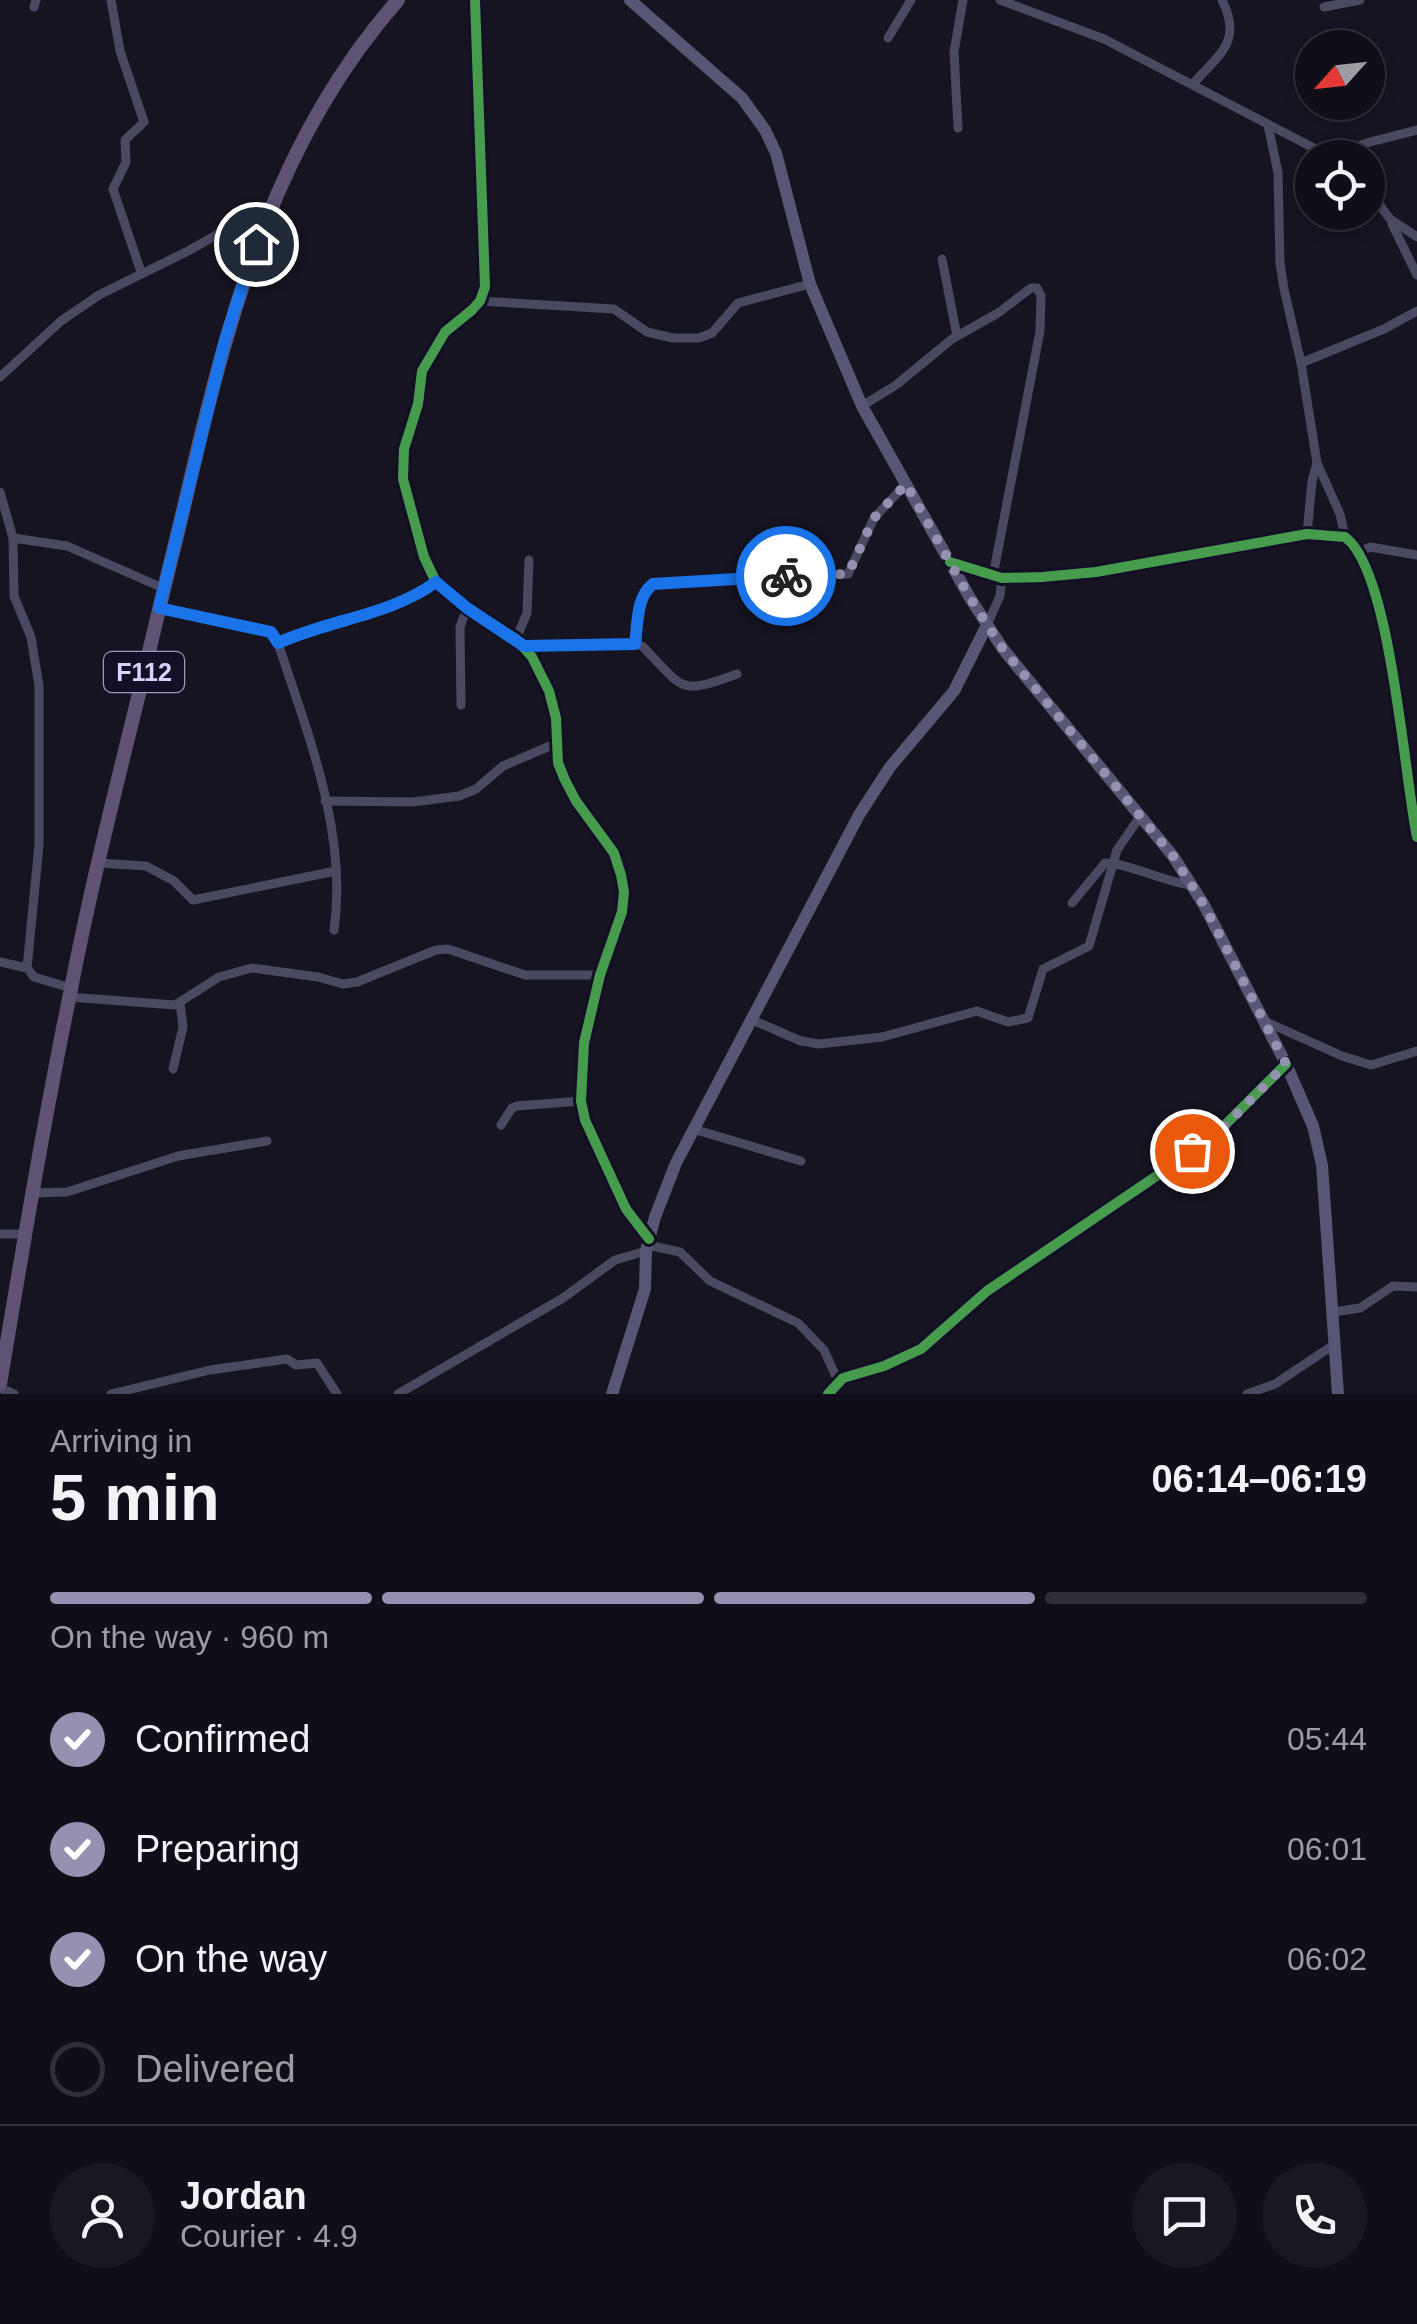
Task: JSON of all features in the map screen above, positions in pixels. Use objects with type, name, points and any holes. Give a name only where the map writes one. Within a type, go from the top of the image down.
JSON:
[{"type":"main road","name":"F112","points":[[0,1386],[32,1193],[98,863],[234,309],[272,204],[332,90],[398,0]]},
{"type":"main road","points":[[630,0],[742,98],[765,130],[776,154],[810,284],[862,406],[987,625],[1020,673],[1140,815],[1191,885],[1286,1064],[1319,1145],[1338,1394]]},
{"type":"main road","points":[[950,562],[998,577],[1096,572],[1306,534],[1346,537],[1360,552],[1391,658],[1417,837]]},
{"type":"main road","points":[[612,1394],[644,1289],[654,1216],[694,1128],[858,815],[890,766],[954,691],[987,625]]},
{"type":"street","points":[[111,0],[120,51],[144,122],[125,140],[126,162],[113,189],[141,272]]},
{"type":"street","points":[[475,0],[486,271],[480,301],[445,332],[422,372],[418,404],[404,449],[403,479],[424,557],[436,582],[520,643],[549,690],[565,780],[576,801],[602,832],[621,876],[622,912],[600,975],[584,1044],[581,1101],[592,1136],[648,1245]]},
{"type":"street","points":[[888,38],[911,0]]},
{"type":"street","points":[[958,128],[954,52],[963,0]]},
{"type":"street","points":[[1000,0],[1104,39],[1298,140]]},
{"type":"street","points":[[1193,84],[1230,41],[1231,18],[1222,0]]},
{"type":"street","points":[[1324,7],[1360,0]]},
{"type":"street","points":[[1268,125],[1278,172],[1280,263],[1317,463],[1346,537]]},
{"type":"street","points":[[1378,140],[1417,130]]},
{"type":"street","points":[[0,378],[61,321],[141,272],[188,251],[272,204]]},
{"type":"street","points":[[1385,212],[1417,275]]},
{"type":"street","points":[[1390,219],[1417,237]]},
{"type":"street","points":[[942,259],[957,336]]},
{"type":"street","points":[[480,301],[614,309],[647,332],[699,338],[712,333],[738,303],[810,284]]},
{"type":"street","points":[[862,406],[896,385],[957,336],[998,313],[1030,288],[1037,288],[1041,296],[1040,331],[998,577],[1000,596],[987,625]]},
{"type":"street","points":[[1301,363],[1417,311]]},
{"type":"street","points":[[1306,534],[1317,463]]},
{"type":"street","points":[[635,644],[640,602],[653,584],[848,574],[874,518],[906,484]]},
{"type":"street","points":[[0,492],[13,538],[14,596],[33,648],[40,723],[39,845],[27,968]]},
{"type":"street","points":[[13,538],[67,546],[164,588]]},
{"type":"street","points":[[1360,552],[1370,547],[1417,555]]},
{"type":"street","points":[[520,643],[528,613],[528,560]]},
{"type":"street","points":[[278,643],[326,624],[396,606],[436,582]]},
{"type":"street","points":[[159,608],[271,632],[278,643],[326,800],[339,896],[334,930]]},
{"type":"street","points":[[461,705],[460,628],[467,608]]},
{"type":"street","points":[[520,643],[635,644],[642,646],[681,686],[697,689],[737,674]]},
{"type":"street","points":[[326,800],[413,802],[459,796],[476,789],[503,766],[556,743]]},
{"type":"street","points":[[750,1020],[819,1044],[882,1038],[977,1011],[1008,1022],[1028,1018],[1043,969],[1089,946],[1114,862],[1140,815]]},
{"type":"street","points":[[1072,903],[1105,863],[1114,862],[1160,879],[1191,885]]},
{"type":"street","points":[[98,863],[146,866],[174,881],[193,900],[336,871]]},
{"type":"street","points":[[0,962],[27,968],[34,977],[70,992],[139,1004],[180,1003],[219,976],[252,968],[343,984],[357,982],[436,950],[448,949],[525,975],[600,975]]},
{"type":"street","points":[[173,1069],[182,1027],[180,1003]]},
{"type":"street","points":[[1264,1021],[1371,1065],[1417,1051]]},
{"type":"street","points":[[828,1394],[838,1381],[921,1349],[988,1291],[1210,1138],[1286,1064]]},
{"type":"street","points":[[501,1125],[517,1106],[581,1101]]},
{"type":"street","points":[[694,1128],[801,1161]]},
{"type":"street","points":[[32,1193],[67,1192],[178,1156],[267,1141]]},
{"type":"street","points":[[635,1224],[654,1216]]},
{"type":"street","points":[[0,1234],[25,1234]]},
{"type":"street","points":[[398,1394],[520,1324],[615,1260],[648,1245],[680,1252],[710,1281],[798,1322],[824,1350],[838,1381]]},
{"type":"street","points":[[1333,1312],[1360,1308],[1394,1286],[1417,1287]]},
{"type":"street","points":[[1247,1394],[1274,1384],[1335,1344]]},
{"type":"street","points":[[111,1394],[210,1370],[288,1358],[296,1365],[318,1363],[337,1394]]},
{"type":"street","points":[[0,1386],[14,1394]]},
{"type":"cycle path","points":[[475,0],[485,287],[480,301],[445,332],[422,371],[418,404],[404,449],[403,479],[424,557],[436,582],[467,608],[516,639],[532,657],[549,691],[556,718],[558,763],[565,780],[614,853],[624,892],[622,912],[600,975],[584,1043],[581,1101],[585,1120],[626,1209],[649,1239]]},
{"type":"cycle path","points":[[950,562],[1002,578],[1042,577],[1096,572],[1307,534],[1345,537],[1361,557],[1385,630],[1417,837]]},
{"type":"cycle path","points":[[828,1394],[843,1378],[884,1366],[921,1349],[987,1291],[1211,1139],[1286,1064]]},
{"type":"way so far","points":[[786,576],[848,574],[874,518],[906,484],[970,598],[1020,673],[1173,856],[1204,905],[1286,1064],[1224,1127],[1192,1151]]},
{"type":"route","points":[[256,244],[225,340],[159,608],[271,632],[278,643],[306,630],[396,606],[436,582],[524,646],[635,644],[640,602],[653,584],[786,576]]}]
